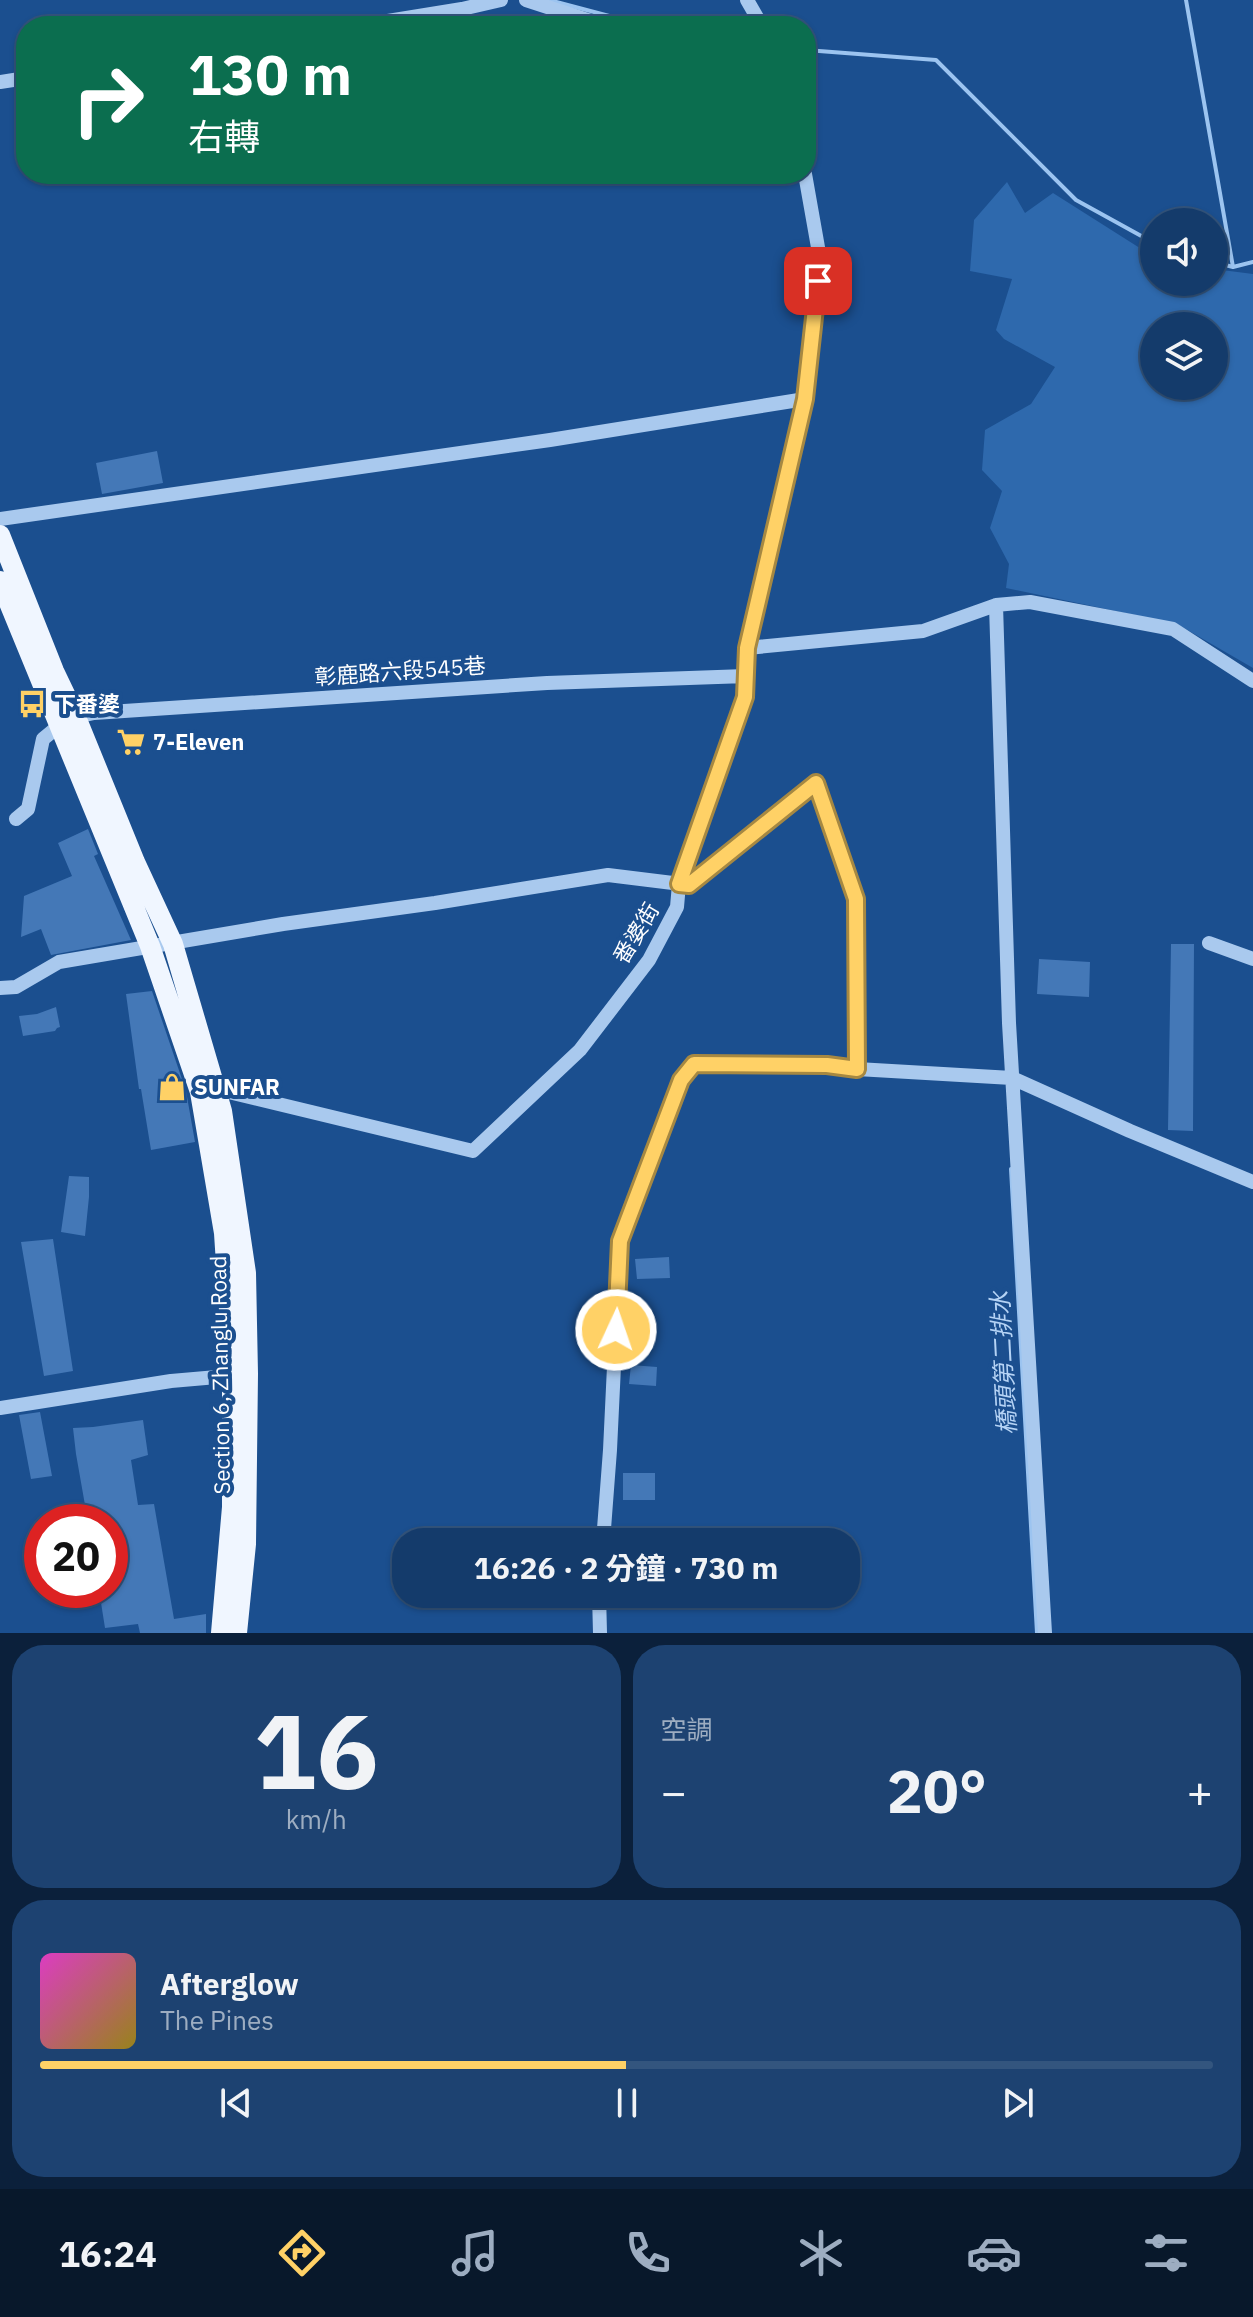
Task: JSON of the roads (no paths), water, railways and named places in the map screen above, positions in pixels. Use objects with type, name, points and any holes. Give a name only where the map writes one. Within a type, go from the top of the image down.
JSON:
[{"type":"main road","name":"Section 6, Zhanglu Road","points":[[0,535],[54,671],[68,721],[150,946],[208,1091],[222,1111],[246,1273],[221,1633]]},
{"type":"main road","name":"Section 6, Zhanglu Road","points":[[0,581],[173,944],[208,1091]]},
{"type":"main road","name":"Section 6, Zhanglu Road","points":[[237,1633],[246,1544],[240,1375]]},
{"type":"street","points":[[419,16],[501,0]]},
{"type":"street","points":[[526,0],[575,16]]},
{"type":"street","name":"番婆街","points":[[208,1091],[473,1151],[580,1050],[649,960],[677,907],[679,884],[745,697],[747,648],[805,399],[816,308],[819,253],[807,184]]},
{"type":"street","points":[[0,519],[550,440],[805,399]]},
{"type":"street","points":[[747,648],[923,631],[996,605],[1030,602],[1173,629],[1253,681]]},
{"type":"street","points":[[996,605],[1012,1078],[1045,1633]]},
{"type":"street","name":"彰鹿路六段545巷","points":[[68,721],[94,713],[547,683],[746,676]]},
{"type":"street","points":[[16,819],[28,809],[43,739],[68,721]]},
{"type":"street","points":[[0,988],[16,987],[59,962],[283,924],[608,875],[689,885],[816,783],[856,899],[857,1069]]},
{"type":"street","points":[[1209,943],[1253,959]]},
{"type":"street","points":[[604,1528],[620,1241],[681,1080],[694,1064],[827,1065],[1012,1078],[1253,1182]]},
{"type":"street","points":[[0,1408],[171,1381],[240,1375]]},
{"type":"street","points":[[599,1608],[600,1633]]},
{"type":"waterway","points":[[549,0],[609,16]]},
{"type":"waterway","points":[[1186,0],[1233,267]]},
{"type":"waterway","points":[[816,51],[936,60],[1076,200],[1140,235]]},
{"type":"waterway","points":[[1228,266],[1253,262]]},
{"type":"waterway","name":"橋頭第二排水","points":[[1011,1169],[1037,1633]]},
{"type":"place","name":"下番婆","points":[[32,704]]},
{"type":"place","name":"7-Eleven","points":[[131,742]]},
{"type":"place","name":"SUNFAR","points":[[172,1087]]}]
